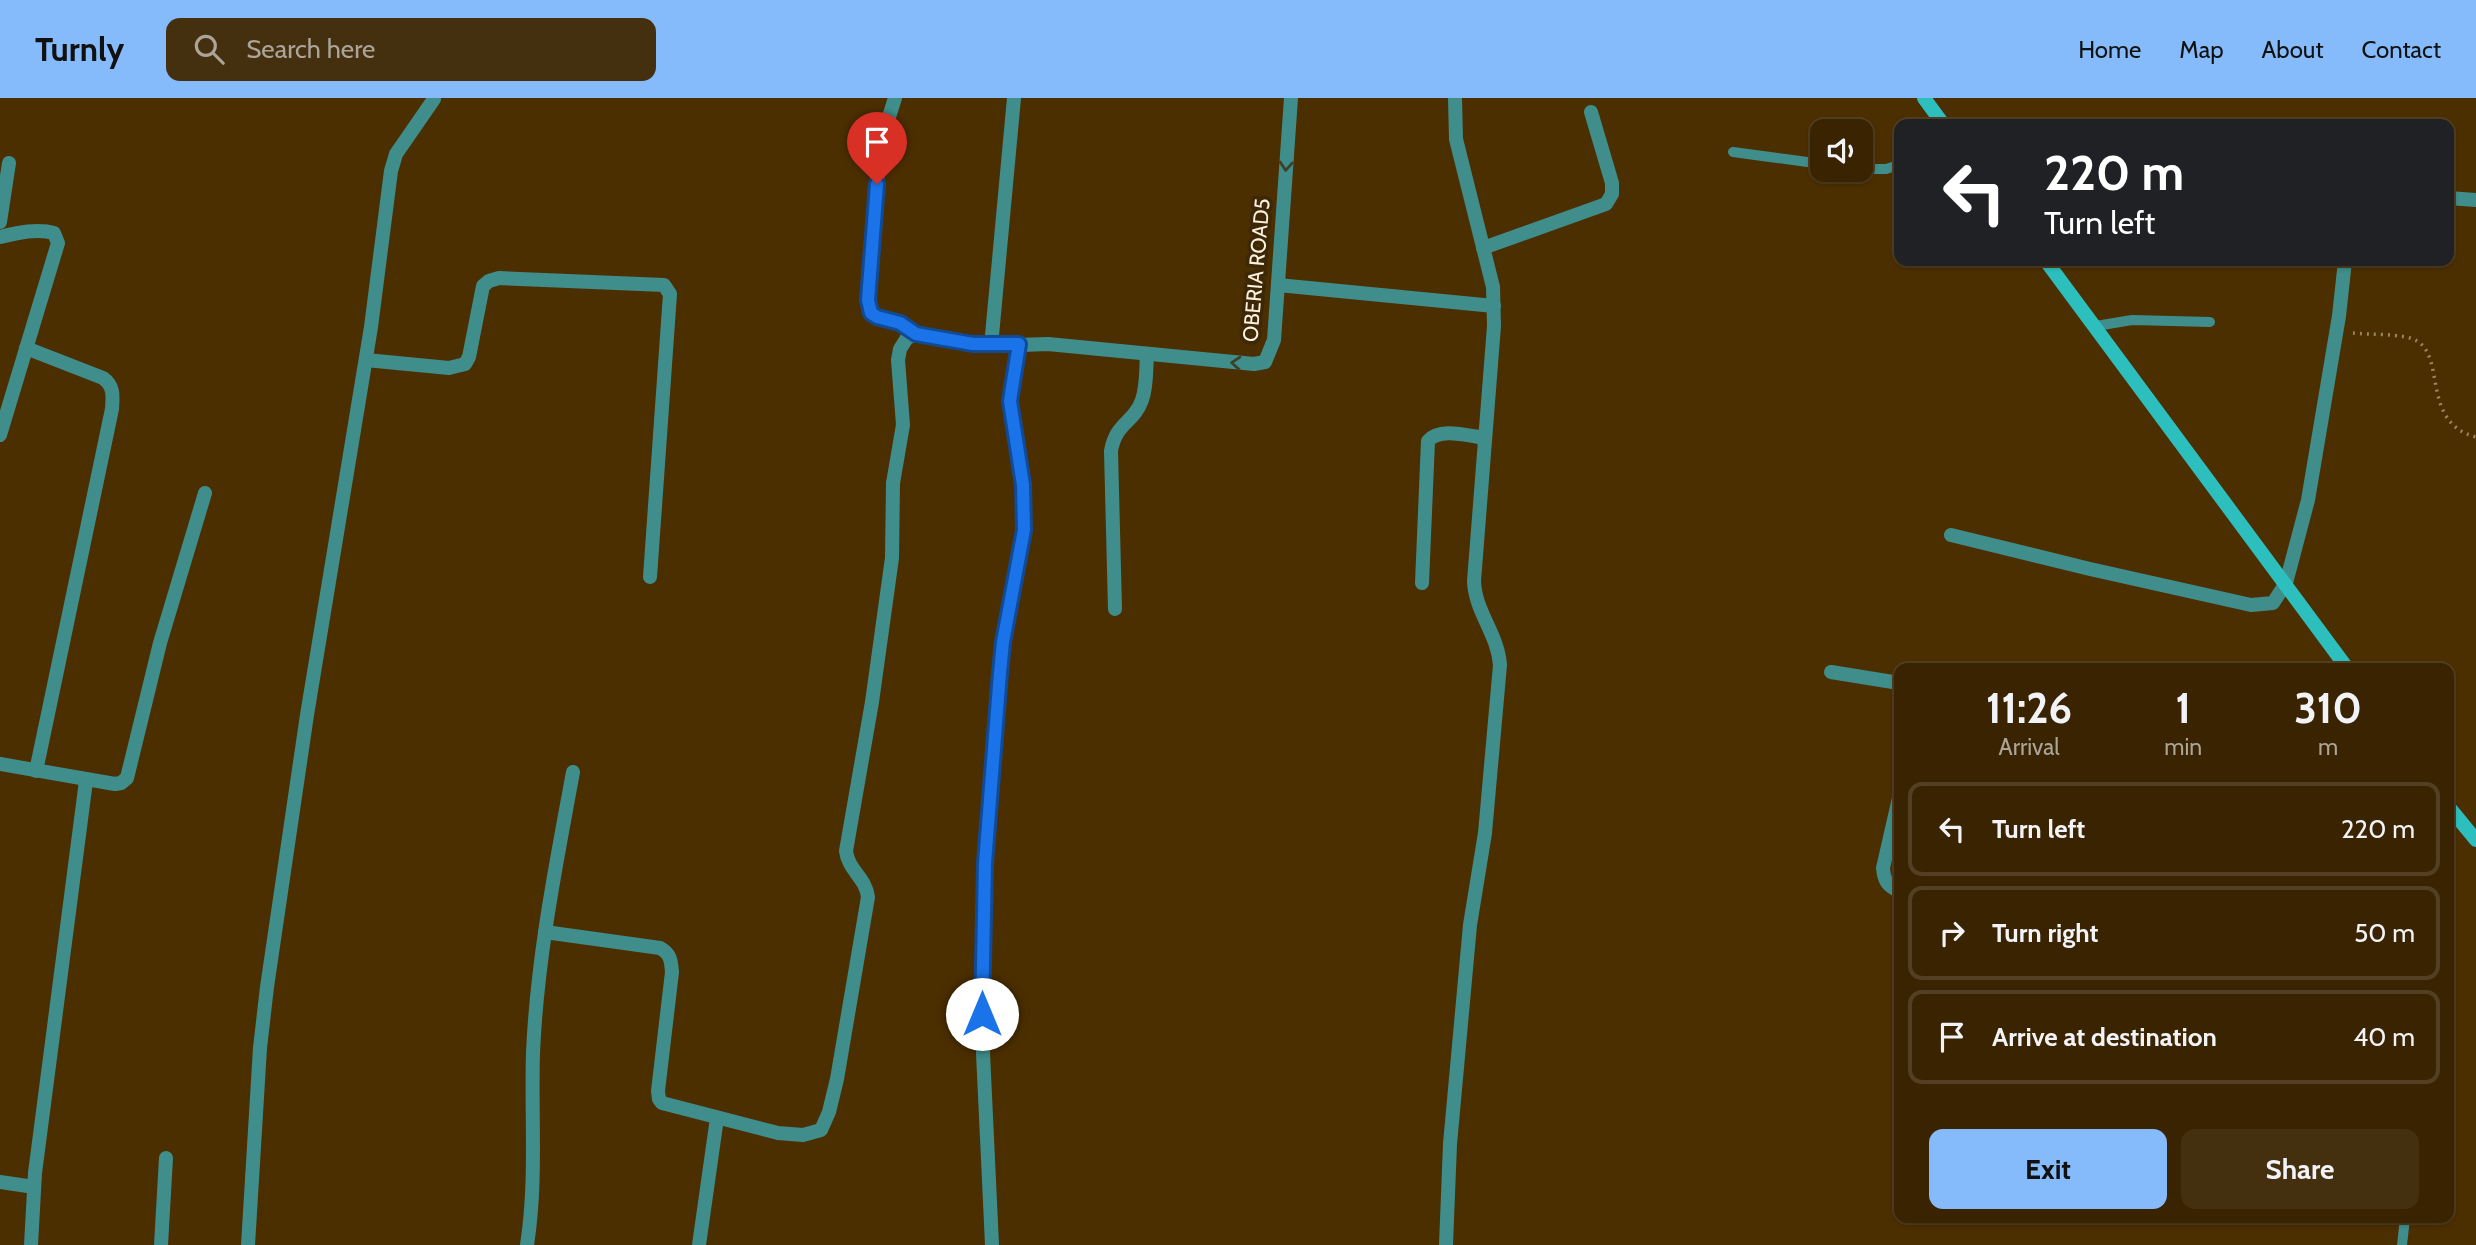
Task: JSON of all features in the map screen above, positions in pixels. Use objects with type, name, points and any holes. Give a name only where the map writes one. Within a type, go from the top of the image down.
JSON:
[{"type":"street","points":[[895,98],[880,145],[868,300],[871,313],[900,323],[916,334],[991,346],[1073,346],[1147,355],[1143,398],[1138,408],[1117,430],[1111,451],[1115,609]]},
{"type":"street","points":[[991,346],[1014,98]]},
{"type":"street","name":"OBERIA ROAD5","points":[[1147,355],[1254,364],[1265,362],[1274,340],[1291,98]]},
{"type":"street","points":[[1446,1245],[1450,1144],[1470,925],[1485,833],[1500,682],[1499,653],[1475,596],[1494,306],[1493,287],[1456,139],[1455,98]]},
{"type":"street","points":[[1924,98],[1939,119]]},
{"type":"street","points":[[248,1245],[260,1048],[267,987],[307,715],[366,360],[394,163],[403,142],[434,99]]},
{"type":"street","points":[[1483,248],[1606,204],[1612,194],[1612,183],[1591,112]]},
{"type":"street","points":[[0,222],[9,163]]},
{"type":"street","points":[[2454,198],[2476,200]]},
{"type":"street","points":[[0,237],[37,231],[48,231],[57,237],[50,272],[0,435]]},
{"type":"street","points":[[2050,266],[2343,663]]},
{"type":"street","points":[[1951,535],[2251,605],[2273,603],[2286,583],[2313,477],[2337,332],[2344,266]]},
{"type":"street","points":[[366,360],[449,368],[465,364],[470,357],[483,286],[499,278],[664,285],[670,294],[650,577]]},
{"type":"street","points":[[1278,285],[1494,306]]},
{"type":"street","points":[[545,932],[660,948],[667,952],[671,959],[672,972],[659,1099],[670,1107],[778,1133],[803,1135],[821,1130],[829,1112],[868,897],[867,889],[847,861],[846,851],[872,702],[892,558],[893,483],[903,425],[898,360],[906,338],[916,334]]},
{"type":"street","points":[[992,1245],[983,1053],[983,908],[1003,642],[1024,530],[1023,485],[1010,401],[1019,344]]},
{"type":"street","points":[[26,348],[103,378],[110,384],[113,394],[36,771]]},
{"type":"street","points":[[1422,583],[1428,441],[1433,435],[1441,433],[1485,438]]},
{"type":"street","points":[[0,764],[86,781],[121,783],[130,770],[160,643],[205,493]]},
{"type":"street","points":[[1831,672],[1894,682]]},
{"type":"street","points":[[527,1245],[533,1192],[533,1051],[545,932],[573,772]]},
{"type":"street","points":[[31,1245],[34,1187],[86,781]]},
{"type":"street","points":[[2454,813],[2476,840]]},
{"type":"street","points":[[1894,820],[1883,868],[1884,879],[1894,889]]},
{"type":"street","points":[[699,1245],[718,1118]]},
{"type":"street","points":[[161,1245],[166,1158]]},
{"type":"street","points":[[0,1182],[34,1187]]},
{"type":"lane","points":[[1733,152],[1810,162]]},
{"type":"lane","points":[[1873,169],[1894,167]]},
{"type":"lane","points":[[2096,326],[2132,320],[2210,323]]},
{"type":"lane","points":[[2402,1245],[2404,1223]]},
{"type":"path","points":[[2337,332],[2416,341],[2427,354],[2447,417],[2460,431],[2476,437]]},
{"type":"route","points":[[877,184],[868,300],[871,313],[900,323],[916,334],[991,346],[1019,344],[1010,401],[1023,485],[1024,530],[1003,642],[1000,673],[985,863],[982,1014]]}]
